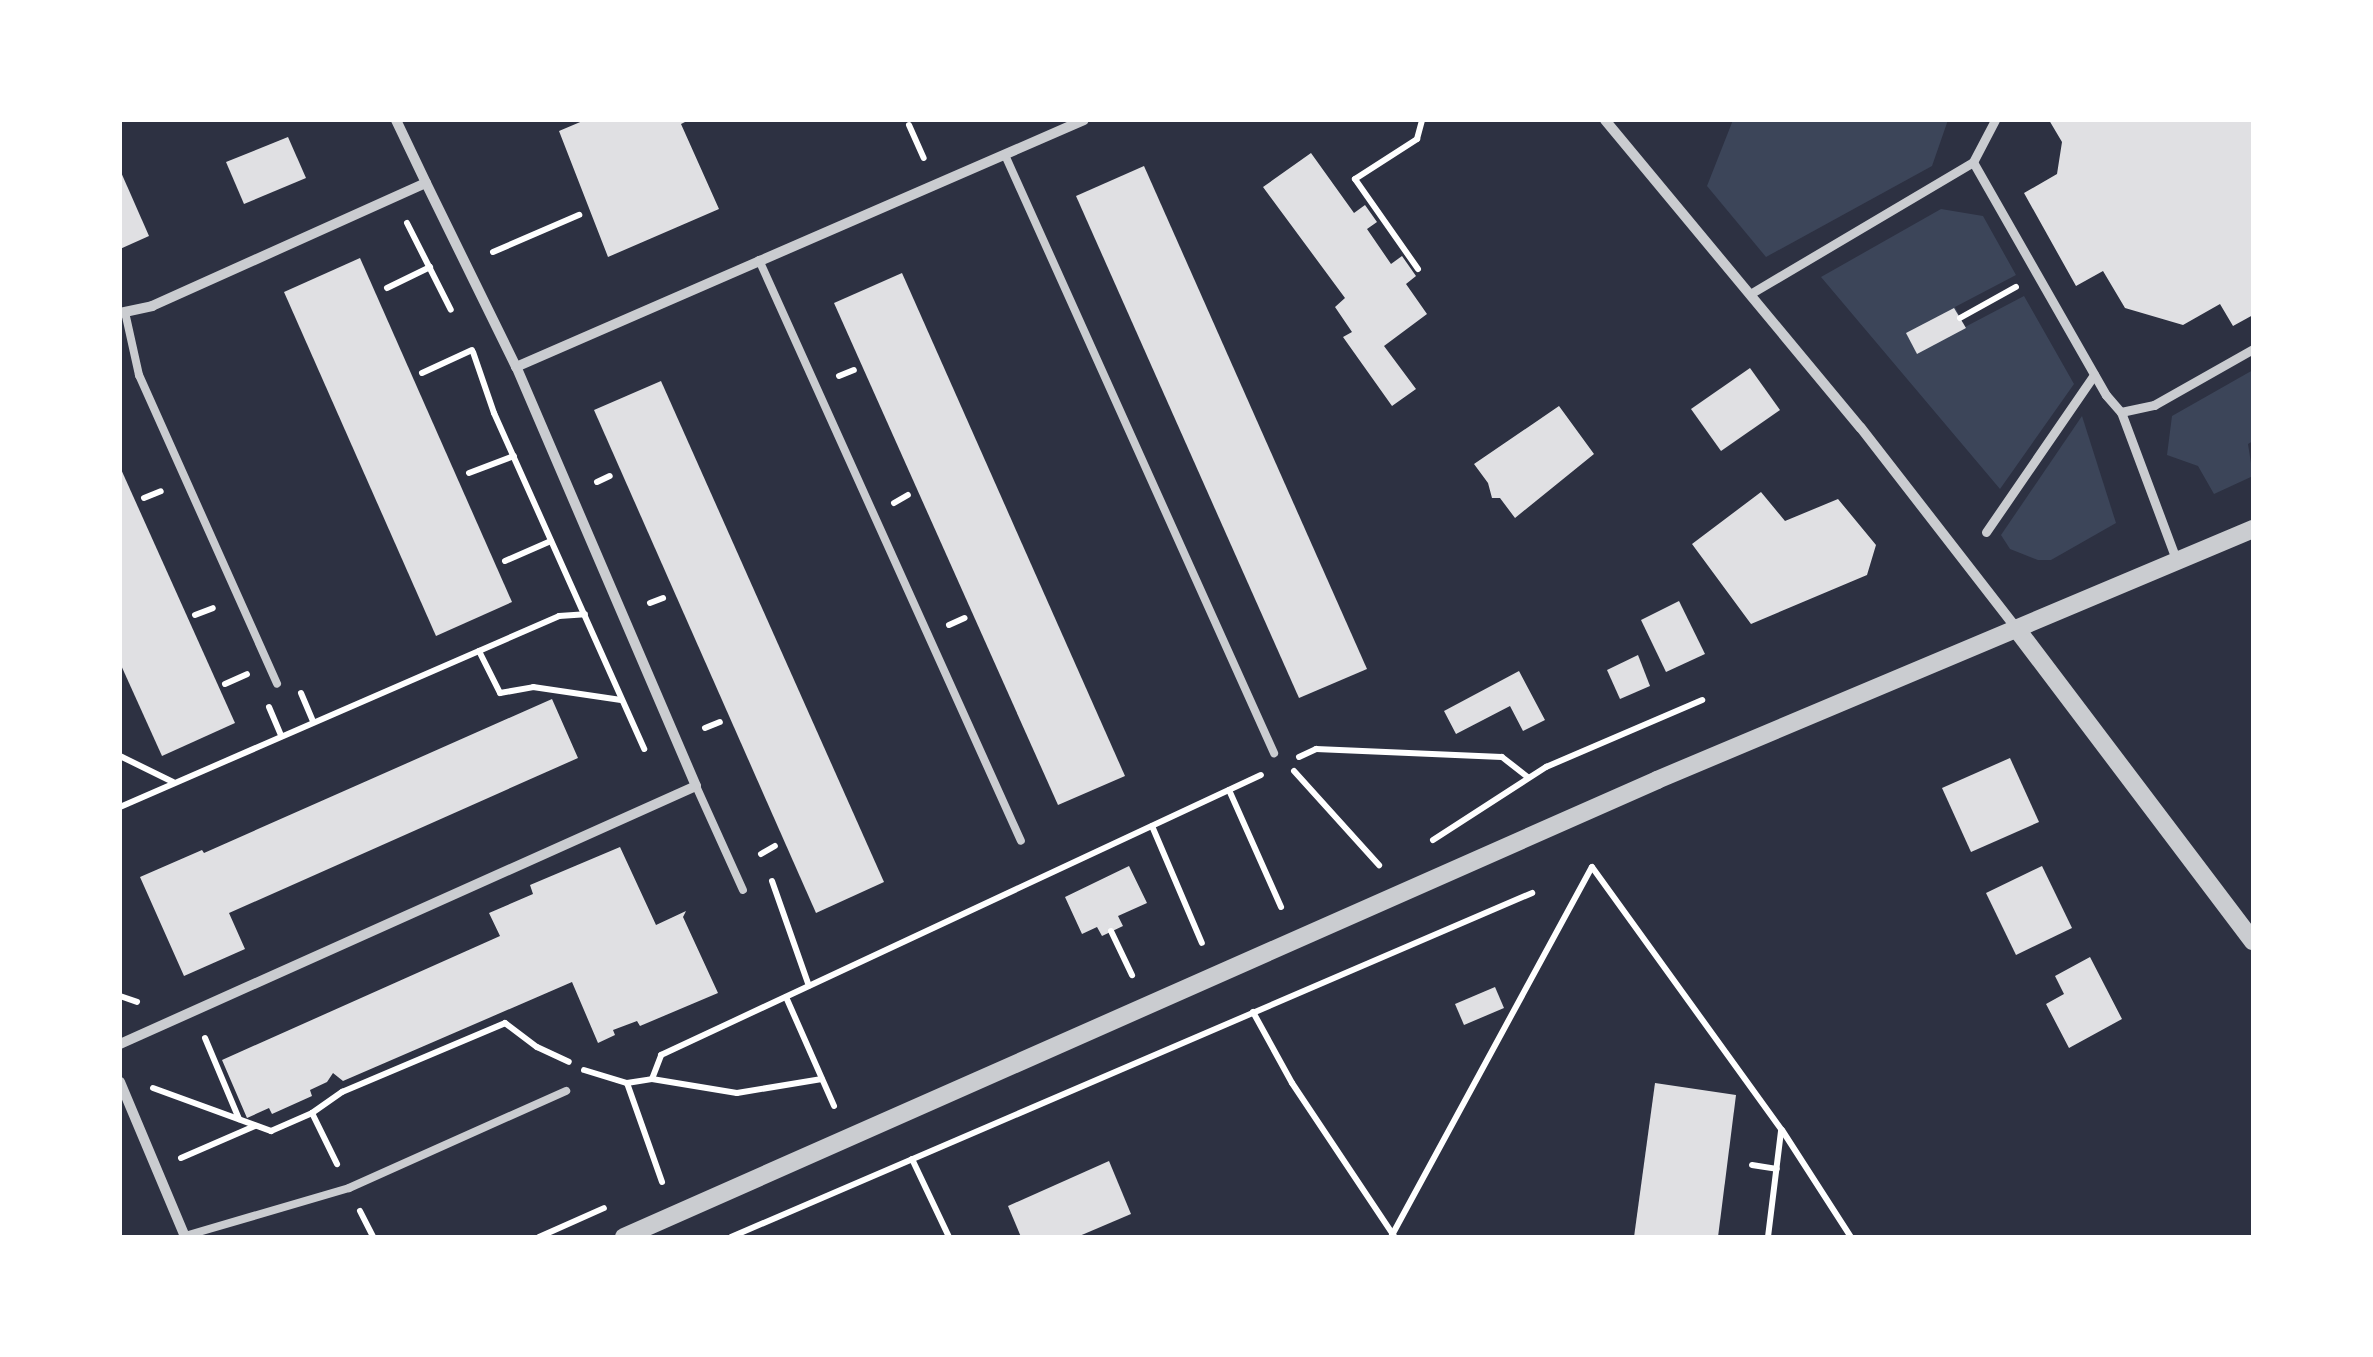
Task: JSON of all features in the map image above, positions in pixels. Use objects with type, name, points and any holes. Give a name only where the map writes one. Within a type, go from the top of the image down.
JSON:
[{"type":"street","points":[[120,1044],[696,786],[516,366],[396,120]]},
{"type":"street","points":[[516,366],[1084,120]]},
{"type":"street","points":[[1605,120],[1946,534],[2253,941]]},
{"type":"street","points":[[1750,294],[1973,162],[1995,120]]},
{"type":"street","points":[[1973,162],[2094,375],[2121,412],[2177,562]]},
{"type":"street","points":[[123,313],[152,306],[426,183]]},
{"type":"street","points":[[2121,412],[2154,404],[2253,349]]},
{"type":"street","points":[[1986,532],[2094,375]]},
{"type":"street","points":[[624,1237],[1640,787],[2253,530]]},
{"type":"street","points":[[120,1082],[185,1237]]},
{"type":"lane","points":[[1005,156],[1274,753]]},
{"type":"lane","points":[[759,260],[1022,841]]},
{"type":"lane","points":[[123,313],[139,375],[277,684]]},
{"type":"lane","points":[[696,786],[743,890]]},
{"type":"lane","points":[[185,1237],[212,1225],[349,1188],[566,1091]]},
{"type":"path","points":[[1418,269],[1355,179],[1417,139],[1422,120]]},
{"type":"path","points":[[909,126],[924,158]]},
{"type":"path","points":[[402,213],[455,317]]},
{"type":"path","points":[[493,252],[579,215]]},
{"type":"path","points":[[387,288],[430,268]]},
{"type":"path","points":[[1960,318],[2038,276]]},
{"type":"path","points":[[464,334],[645,751]]},
{"type":"path","points":[[422,373],[472,350]]},
{"type":"path","points":[[838,376],[854,370]]},
{"type":"path","points":[[468,474],[514,456]]},
{"type":"path","points":[[590,466],[605,499]]},
{"type":"path","points":[[597,482],[610,476]]},
{"type":"path","points":[[505,561],[552,541]]},
{"type":"path","points":[[642,586],[658,621]]},
{"type":"path","points":[[650,603],[663,598]]},
{"type":"path","points":[[194,616],[223,603]]},
{"type":"path","points":[[120,807],[558,616],[585,614]]},
{"type":"path","points":[[478,651],[500,693],[533,688],[623,701]]},
{"type":"path","points":[[225,684],[253,671]]},
{"type":"path","points":[[1546,767],[1702,700]]},
{"type":"path","points":[[697,710],[712,743]]},
{"type":"path","points":[[705,728],[720,722]]},
{"type":"path","points":[[1299,746],[1502,757],[1528,776]]},
{"type":"path","points":[[1316,749],[1287,763],[1379,864]]},
{"type":"path","points":[[120,756],[175,782]]},
{"type":"path","points":[[652,1079],[661,1055],[1272,770]]},
{"type":"path","points":[[1230,790],[1281,907]]},
{"type":"path","points":[[1152,826],[1202,943]]},
{"type":"path","points":[[754,840],[765,864]]},
{"type":"path","points":[[761,854],[775,846]]},
{"type":"path","points":[[1253,1012],[1292,1083],[1392,1236],[1592,867],[1782,1130],[1851,1237]]},
{"type":"path","points":[[769,873],[808,986]]},
{"type":"path","points":[[731,1237],[1532,893]]},
{"type":"path","points":[[1111,931],[1132,975]]},
{"type":"path","points":[[120,996],[148,1002]]},
{"type":"path","points":[[786,997],[834,1106]]},
{"type":"path","points":[[146,1085],[271,1132],[312,1113],[342,1092],[505,1023],[553,1054],[602,1078],[627,1082],[652,1079],[737,1093],[822,1079]]},
{"type":"path","points":[[202,1032],[239,1120]]},
{"type":"path","points":[[146,1085],[153,1072]]},
{"type":"path","points":[[627,1082],[662,1182]]},
{"type":"path","points":[[146,1085],[153,1100]]},
{"type":"path","points":[[312,1113],[373,1237]]},
{"type":"path","points":[[180,1158],[255,1126]]},
{"type":"path","points":[[1768,1237],[1782,1130]]},
{"type":"path","points":[[173,1144],[212,1225]]},
{"type":"path","points":[[912,1160],[950,1237]]},
{"type":"path","points":[[1752,1165],[1777,1169]]},
{"type":"shaded area","points":[[1733,120],[1948,120],[1932,166],[1766,257],[1707,186]]},
{"type":"shaded area","points":[[1941,209],[1983,216],[2016,275],[1955,307],[1965,327],[2024,296],[2074,384],[2000,489],[1821,277]]},
{"type":"shaded area","points":[[2253,370],[2253,441],[2248,444],[2253,476],[2214,494],[2198,466],[2167,455],[2172,416]]},
{"type":"shaded area","points":[[2082,416],[2116,523],[2051,560],[2038,560],[2010,549],[2001,535]]},
{"type":"building","points":[[585,120],[689,120],[681,124],[719,209],[608,257],[559,131]]},
{"type":"building","points":[[2049,120],[2253,120],[2253,315],[2233,326],[2220,304],[2183,325],[2125,308],[2103,271],[2076,286],[2024,193],[2057,174],[2062,142]]},
{"type":"building","points":[[288,137],[306,178],[244,204],[226,162]]},
{"type":"building","points":[[1311,153],[1354,213],[1365,205],[1377,222],[1367,229],[1391,264],[1402,256],[1416,276],[1406,284],[1427,314],[1384,346],[1416,389],[1392,406],[1343,337],[1352,332],[1335,307],[1345,298],[1263,187]]},
{"type":"building","points":[[1144,166],[1367,669],[1299,698],[1076,196]]},
{"type":"building","points":[[120,170],[149,236],[120,249]]},
{"type":"building","points":[[360,258],[512,602],[436,636],[284,292]]},
{"type":"building","points":[[902,273],[1125,776],[1058,805],[834,303]]},
{"type":"building","points":[[1954,308],[1966,328],[1917,354],[1906,333]]},
{"type":"building","points":[[1750,368],[1780,410],[1721,451],[1691,409]]},
{"type":"building","points":[[661,381],[884,882],[816,913],[594,410]]},
{"type":"building","points":[[1559,406],[1594,454],[1515,518],[1500,498],[1492,498],[1488,483],[1474,464]]},
{"type":"building","points":[[120,467],[235,723],[162,756],[120,663]]},
{"type":"building","points":[[1761,492],[1785,521],[1838,499],[1876,545],[1867,575],[1751,624],[1692,544]]},
{"type":"building","points":[[1679,601],[1705,654],[1666,672],[1641,620]]},
{"type":"building","points":[[1638,655],[1650,686],[1620,699],[1607,670]]},
{"type":"building","points":[[1519,671],[1545,720],[1523,731],[1510,706],[1456,734],[1444,711]]},
{"type":"building","points":[[552,699],[578,758],[229,913],[245,949],[184,976],[140,877],[202,850],[204,853]]},
{"type":"building","points":[[2010,758],[2039,822],[1971,852],[1942,788]]},
{"type":"building","points":[[620,847],[656,925],[686,911],[683,917],[718,993],[640,1026],[637,1021],[613,1030],[615,1035],[598,1043],[572,982],[343,1081],[333,1073],[327,1082],[310,1090],[312,1096],[272,1114],[269,1108],[247,1118],[222,1060],[500,936],[489,913],[533,894],[530,885]]},
{"type":"building","points":[[1129,866],[1147,903],[1118,916],[1123,926],[1102,936],[1097,927],[1082,934],[1065,897]]},
{"type":"building","points":[[2042,866],[2072,928],[2016,955],[1986,893]]},
{"type":"building","points":[[2090,957],[2122,1019],[2069,1048],[2046,1004],[2064,994],[2055,976]]},
{"type":"building","points":[[1495,987],[1504,1008],[1464,1025],[1455,1004]]},
{"type":"building","points":[[1655,1083],[1736,1095],[1718,1237],[1634,1237]]},
{"type":"building","points":[[1109,1161],[1131,1214],[1077,1237],[1021,1237],[1008,1206]]}]
